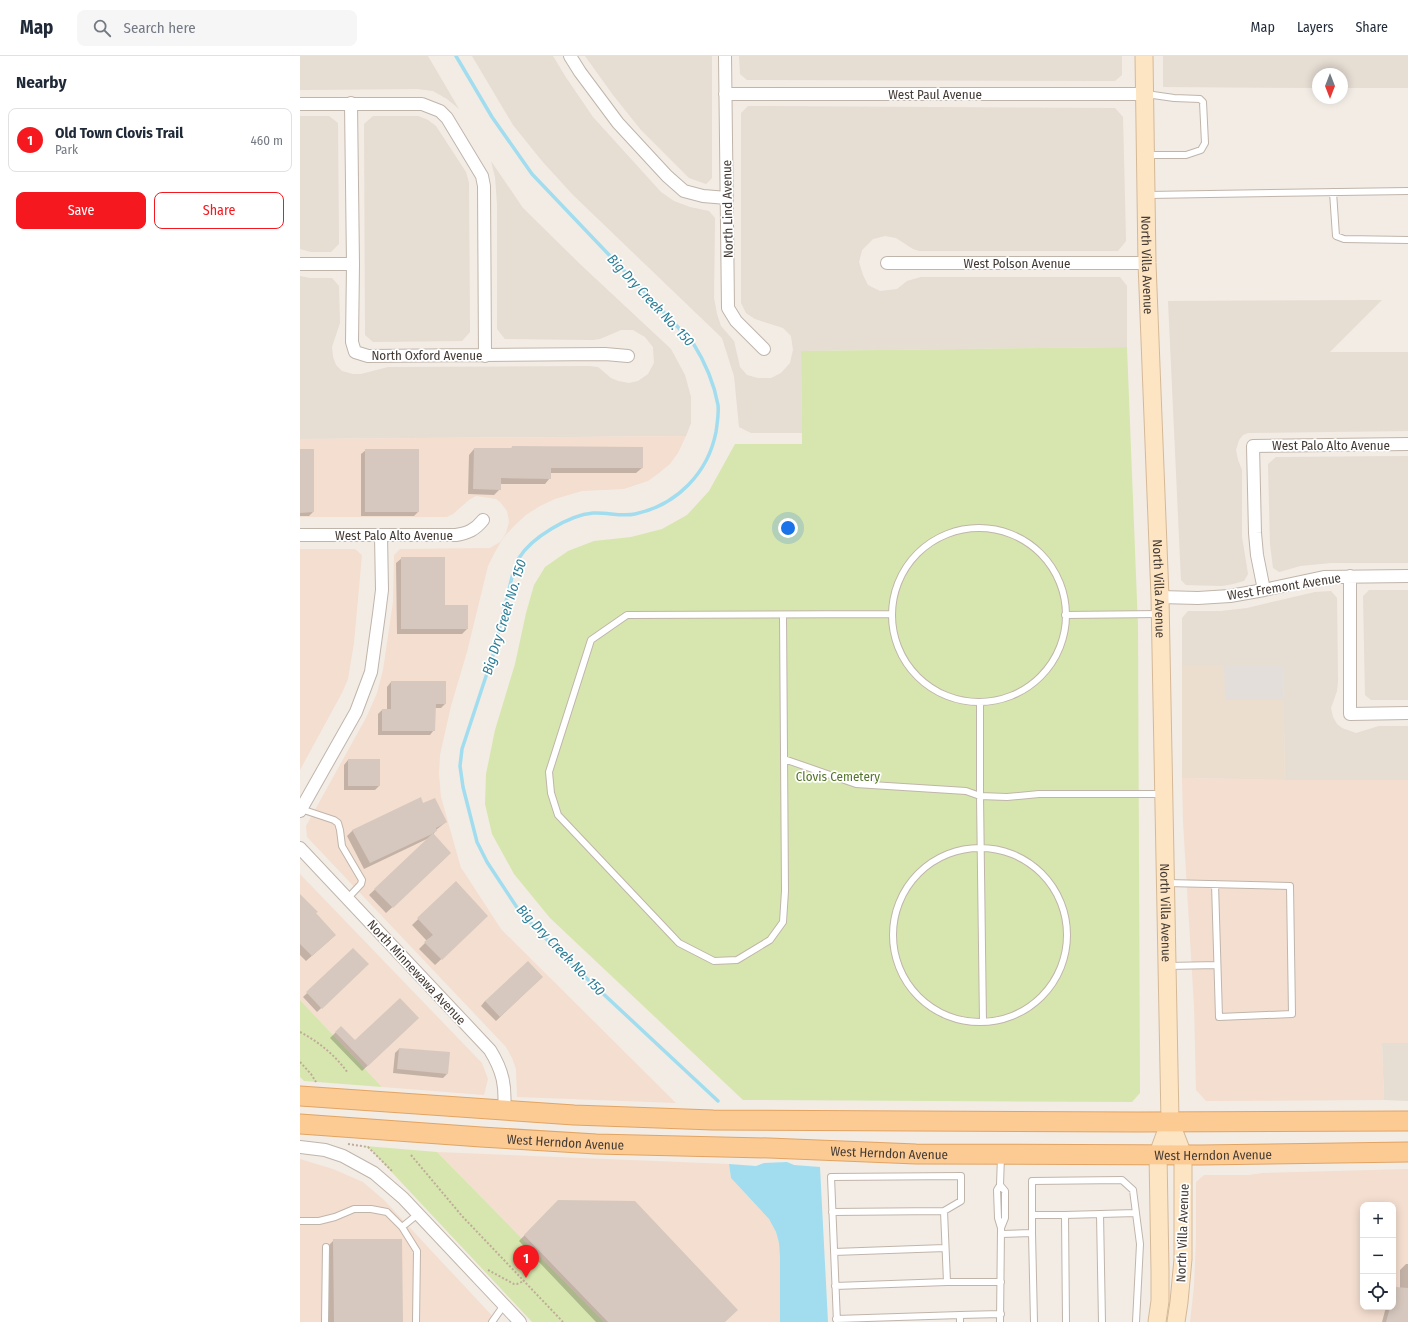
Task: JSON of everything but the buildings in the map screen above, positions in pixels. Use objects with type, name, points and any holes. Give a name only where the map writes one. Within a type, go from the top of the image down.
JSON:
[{"type":"main road","name":"North Villa Avenue","points":[[1144,56],[1147,263],[1160,605],[1170,1121],[1183,1154],[1183,1259],[1176,1322]]},
{"type":"main road","name":"West Herndon Avenue","points":[[300,1096],[504,1111],[713,1120],[1408,1121]]},
{"type":"main road","name":"North Villa Avenue","points":[[1157,1322],[1160,1301],[1158,1154],[1170,1121]]},
{"type":"main road","name":"West Herndon Avenue","points":[[300,1124],[596,1144],[769,1148],[916,1154],[1001,1155],[1408,1152]]},
{"type":"street","points":[[570,56],[618,124],[667,176],[684,191],[703,196],[727,198]]},
{"type":"street","name":"North Lind Avenue","points":[[725,56],[728,308],[736,321],[764,349]]},
{"type":"street","name":"West Paul Avenue","points":[[725,94],[1145,94]]},
{"type":"street","name":"North Oxford Avenue","points":[[351,103],[353,264],[352,342],[355,352],[368,356],[604,354],[628,356]]},
{"type":"street","points":[[300,104],[422,104],[440,111],[448,118],[482,176],[484,186],[485,356]]},
{"type":"street","name":"West Polson Avenue","points":[[887,263],[1147,263]]},
{"type":"street","points":[[300,264],[353,264]]},
{"type":"street","name":"West Palo Alto Avenue","points":[[1264,590],[1257,555],[1255,533],[1253,446],[1408,444]]},
{"type":"street","name":"West Palo Alto Avenue","points":[[300,535],[465,534],[478,526],[483,520]]},
{"type":"street","points":[[301,810],[356,712],[371,672],[380,614],[382,590],[381,535]]},
{"type":"street","points":[[1350,576],[1350,714],[1408,713]]},
{"type":"street","name":"West Fremont Avenue","points":[[1160,605],[1198,598],[1264,590],[1324,577],[1408,576]]},
{"type":"street","name":"North Minnewawa Avenue","points":[[300,848],[490,1050],[498,1063],[503,1078],[506,1094],[504,1111]]},
{"type":"street","points":[[300,1147],[325,1150],[343,1156],[374,1173],[403,1198],[520,1322]]},
{"type":"lane","points":[[1145,94],[1174,98],[1200,99],[1203,102],[1206,143],[1202,150],[1186,155],[1146,155]]},
{"type":"lane","points":[[1146,195],[1408,191]]},
{"type":"lane","points":[[1333,192],[1336,236],[1344,239],[1408,240]]},
{"type":"lane","points":[[967,529],[993,530],[1015,536],[1035,549],[1051,566],[1061,587],[1066,610],[1064,633],[1056,655],[1043,674],[1024,689],[1003,699],[980,702],[954,699],[936,691],[930,688],[911,670],[897,648],[891,622],[892,614],[893,596],[903,572],[920,551],[941,536],[967,529]]},
{"type":"lane","points":[[1065,615],[1160,605]]},
{"type":"lane","points":[[783,615],[785,891],[783,922],[770,940],[737,960],[714,961],[679,943],[558,815],[551,793],[549,772],[591,640],[627,615],[892,614]]},
{"type":"lane","points":[[980,702],[983,1022]]},
{"type":"lane","points":[[784,759],[856,784],[966,791],[980,796],[1007,797],[1039,794],[1163,794]]},
{"type":"lane","points":[[301,810],[334,820],[338,823],[342,846],[362,880],[361,884],[348,898]]},
{"type":"lane","points":[[981,848],[1005,852],[1027,862],[1046,878],[1059,899],[1066,922],[1066,946],[1060,970],[1047,991],[1029,1007],[1007,1018],[983,1022],[958,1019],[934,1009],[915,993],[901,972],[893,948],[893,923],[900,899],[914,878],[933,862],[956,851],[981,848]]},
{"type":"lane","points":[[1165,883],[1215,884],[1290,886],[1292,1014],[1219,1017],[1215,884]]},
{"type":"lane","points":[[1167,966],[1217,965]]},
{"type":"lane","points":[[1000,1322],[1001,1231],[998,1218],[997,1190],[1000,1185],[1001,1155]]},
{"type":"lane","points":[[832,1212],[944,1211],[961,1201],[961,1176],[831,1177],[832,1212],[834,1252],[836,1320],[960,1319],[1000,1314]]},
{"type":"lane","points":[[1034,1322],[1032,1181],[1122,1180],[1133,1190],[1140,1244],[1136,1322]]},
{"type":"lane","points":[[300,1221],[319,1221],[335,1217],[354,1209],[371,1209],[387,1212],[402,1228],[417,1251],[416,1322]]},
{"type":"lane","points":[[944,1211],[947,1282]]},
{"type":"lane","points":[[1032,1215],[1136,1213]]},
{"type":"lane","points":[[402,1228],[418,1214]]},
{"type":"lane","points":[[1100,1214],[1102,1322]]},
{"type":"lane","points":[[1065,1215],[1066,1322]]},
{"type":"lane","points":[[1001,1231],[1032,1233]]},
{"type":"lane","points":[[325,1322],[326,1247]]},
{"type":"lane","points":[[834,1252],[945,1248]]},
{"type":"lane","points":[[835,1286],[947,1282],[1001,1282]]},
{"type":"lane","points":[[492,1322],[504,1305]]},
{"type":"path","points":[[300,1032],[327,1050],[341,1063],[348,1073]]},
{"type":"path","points":[[300,1062],[311,1074],[316,1082],[316,1086]]},
{"type":"path","points":[[411,1155],[462,1216],[563,1322]]},
{"type":"shaded area","points":[[300,56],[428,56],[459,109],[447,99],[433,91],[418,89],[300,90]]},
{"type":"shaded area","points":[[472,56],[553,56],[593,117],[661,192],[674,201],[690,207],[709,211],[715,218],[714,298],[717,314],[721,326],[734,341],[740,367],[747,375],[758,378],[771,378],[781,373],[790,363],[793,350],[791,336],[783,328],[755,319],[746,313],[741,303],[741,113],[748,106],[1115,108],[1123,117],[1126,241],[1118,251],[919,251],[913,249],[896,238],[885,236],[873,239],[862,250],[859,262],[868,285],[880,291],[897,289],[907,281],[921,277],[1120,277],[1127,286],[1127,347],[801,351],[802,433],[751,433],[739,427],[734,376],[722,338],[573,195],[542,161],[513,125]]},
{"type":"shaded area","points":[[585,56],[712,56],[712,178],[706,184],[689,178],[641,130],[613,95]]},
{"type":"shaded area","points":[[739,56],[1122,56],[1122,75],[1115,81],[747,80],[740,74]]},
{"type":"shaded area","points":[[1163,56],[1408,56],[1408,88],[1348,88],[1348,68],[1312,68],[1312,88],[1163,87]]},
{"type":"shaded area","points":[[300,116],[329,116],[338,123],[339,244],[331,252],[311,252],[300,249]]},
{"type":"shaded area","points":[[373,116],[418,116],[428,120],[436,126],[466,172],[469,183],[470,332],[462,341],[373,342],[365,335],[364,124]]},
{"type":"shaded area","points":[[491,161],[523,208],[581,265],[671,349],[685,375],[691,397],[691,423],[686,436],[300,439],[300,276],[310,278],[332,278],[339,286],[340,323],[332,347],[336,365],[342,371],[353,374],[361,374],[388,367],[589,366],[598,367],[611,378],[629,383],[638,381],[648,374],[654,363],[653,347],[645,337],[633,330],[621,330],[600,339],[593,340],[505,339],[497,329],[497,204],[495,177]]},
{"type":"shaded area","points":[[1382,300],[1330,352],[1408,352],[1408,431],[1248,433],[1243,435],[1239,440],[1236,450],[1242,470],[1242,537],[1248,574],[1244,581],[1222,586],[1186,585],[1181,580],[1168,301]]},
{"type":"shaded area","points":[[686,436],[678,453],[670,464],[648,481],[624,489],[582,491],[555,499],[526,515],[503,538],[488,566],[467,652],[451,706],[440,755],[439,774],[441,797],[461,868],[501,929],[676,1103],[517,1097],[516,1069],[506,1047],[307,837],[306,826],[367,716],[377,693],[383,670],[393,602],[394,555],[400,549],[490,548],[500,542],[506,533],[509,522],[507,511],[496,499],[476,496],[447,517],[300,517],[300,439]]},
{"type":"shaded area","points":[[1408,456],[1408,563],[1331,563],[1300,566],[1279,572],[1273,568],[1270,544],[1268,464],[1276,457]]},
{"type":"shaded area","points":[[300,549],[355,549],[362,555],[354,643],[348,679],[342,693],[300,770]]},
{"type":"shaded area","points":[[1369,590],[1408,590],[1408,700],[1371,700],[1365,695],[1363,596]]},
{"type":"shaded area","points":[[1331,591],[1337,598],[1338,681],[1337,691],[1331,708],[1333,717],[1337,724],[1342,728],[1356,733],[1379,726],[1408,726],[1408,780],[1285,780],[1283,665],[1182,665],[1182,618],[1188,611],[1221,611],[1247,608],[1315,592]]},
{"type":"shaded area","points":[[1182,665],[1224,665],[1225,700],[1284,700],[1285,780],[1182,778]]},
{"type":"shaded area","points":[[1224,665],[1283,665],[1284,700],[1224,700]]},
{"type":"shaded area","points":[[1182,778],[1408,780],[1408,1043],[1382,1043],[1384,1100],[1206,1101],[1196,1090],[1194,1006],[1183,822]]},
{"type":"shaded area","points":[[300,874],[482,1063],[488,1079],[484,1095],[382,1087],[300,1000]]},
{"type":"shaded area","points":[[1382,1043],[1408,1043],[1408,1101],[1384,1100]]},
{"type":"shaded area","points":[[437,1152],[729,1164],[731,1178],[769,1219],[776,1232],[779,1243],[780,1258],[780,1322],[604,1322]]},
{"type":"shaded area","points":[[300,1159],[333,1169],[363,1182],[384,1200],[498,1322],[300,1322]]},
{"type":"shaded area","points":[[1408,1169],[1408,1322],[1190,1322],[1194,1286],[1196,1182],[1204,1175],[1249,1175],[1262,1173]]},
{"type":"green space","name":"Clovis Cemetery","points":[[1127,347],[1138,626],[1140,1093],[1132,1102],[743,1100],[550,918],[514,874],[492,834],[485,804],[486,774],[495,730],[515,664],[526,613],[534,585],[545,567],[568,551],[594,541],[631,537],[662,529],[687,515],[709,491],[735,444],[802,444],[801,351]]},
{"type":"green space","points":[[300,1000],[382,1087],[304,1081],[300,1077]]},
{"type":"green space","points":[[365,1146],[437,1152],[604,1322],[532,1322],[371,1150]]},
{"type":"water","points":[[787,1162],[794,1165],[820,1167],[828,1322],[780,1322],[780,1258],[779,1243],[776,1232],[769,1219],[731,1178],[729,1164],[756,1166],[764,1163]]},
{"type":"waterway","name":"Big Dry Creek No. 150","points":[[456,56],[492,117],[532,174],[693,343],[708,373],[718,405],[716,432],[706,461],[698,474],[677,495],[650,510],[635,514],[624,515],[593,513],[573,518],[541,536],[532,543],[519,558],[514,569],[493,655],[462,749],[460,766],[463,787],[477,842],[487,862],[520,912],[567,960],[718,1101]]},
{"type":"place","name":"Old Town Clovis Trail","points":[[526,1278]]}]
